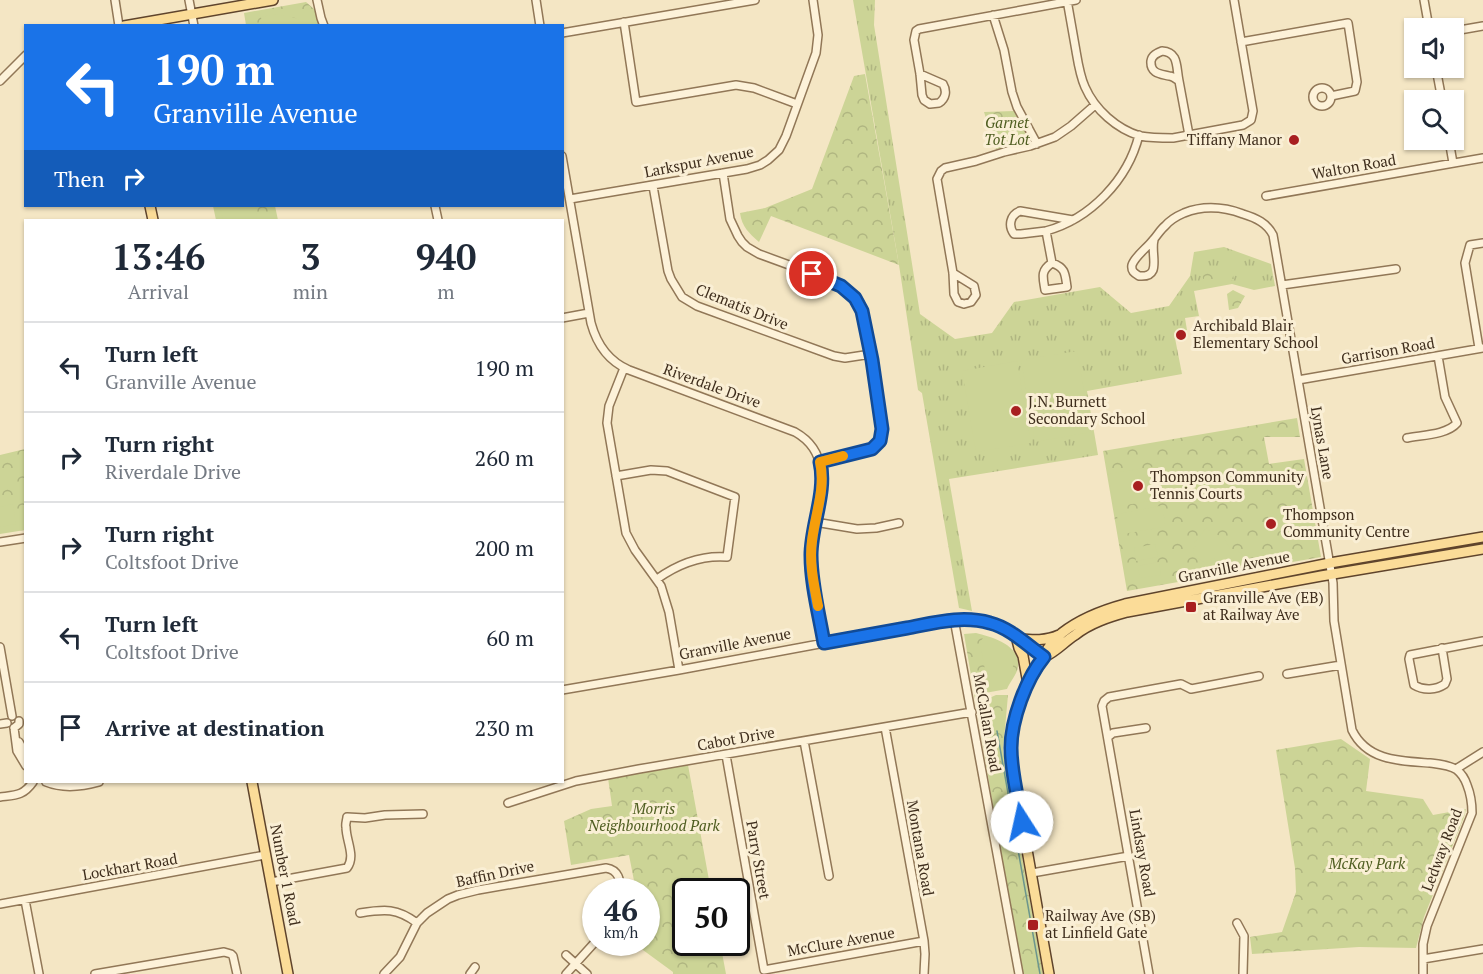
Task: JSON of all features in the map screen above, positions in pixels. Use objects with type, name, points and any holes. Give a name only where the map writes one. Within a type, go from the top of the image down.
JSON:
[{"type":"main road","points":[[135,24],[273,0]]},
{"type":"main road","name":"Granville Avenue","points":[[1044,657],[1048,648],[1061,634],[1085,618],[1103,610],[1330,563],[1483,537]]},
{"type":"main road","name":"Granville Avenue","points":[[1044,657],[1053,654],[1075,634],[1106,618],[1127,612],[1483,549]]},
{"type":"main road","points":[[1028,684],[1018,637],[1039,640],[1061,634]]},
{"type":"main road","points":[[1044,657],[1028,684],[1017,713],[1011,746],[1012,765],[1049,974]]},
{"type":"main road","name":"Number 1 Road","points":[[252,783],[288,974]]},
{"type":"street","points":[[115,0],[119,24]]},
{"type":"street","points":[[189,0],[194,24]]},
{"type":"street","points":[[317,0],[323,24]]},
{"type":"street","points":[[536,0],[540,24]]},
{"type":"street","points":[[564,33],[755,0]]},
{"type":"street","name":"Larkspur Avenue","points":[[570,199],[754,167],[773,156],[786,136],[818,45],[813,0]]},
{"type":"street","points":[[920,75],[943,84],[945,94],[939,103],[933,104],[924,100],[922,95],[914,36],[919,29],[1076,0]]},
{"type":"street","points":[[1067,1],[1082,78],[1095,105],[1126,130],[1139,135],[1163,138],[1243,125],[1251,120],[1253,111],[1234,0]]},
{"type":"street","points":[[1424,0],[1427,18]]},
{"type":"street","points":[[993,15],[1004,50],[1017,108],[1036,144]]},
{"type":"street","points":[[624,22],[636,102],[736,85],[754,88],[797,104]]},
{"type":"street","points":[[1241,42],[1348,23],[1357,82],[1355,91],[1331,96]]},
{"type":"street","points":[[1464,30],[1483,26]]},
{"type":"street","points":[[1179,81],[1172,76],[1160,75],[1153,70],[1151,62],[1155,54],[1166,51],[1173,54],[1176,61],[1189,135]]},
{"type":"street","points":[[0,81],[24,57]]},
{"type":"street","points":[[953,273],[974,286],[976,295],[971,302],[964,304],[956,300],[954,294],[953,273],[937,179],[941,171],[949,166],[976,161],[1055,137],[1095,105]]},
{"type":"street","points":[[1073,220],[1022,212],[1016,213],[1011,219],[1011,230],[1014,234],[1046,231],[1061,227],[1073,220],[1103,197],[1117,182],[1132,157],[1139,135]]},
{"type":"street","points":[[1450,150],[1452,163]]},
{"type":"street","name":"Walton Road","points":[[1266,196],[1483,158]]},
{"type":"street","name":"Riverdale Drive","points":[[564,167],[589,313],[599,345],[609,358],[624,368],[795,432],[814,449],[820,462]]},
{"type":"street","points":[[723,173],[730,219],[738,236],[747,247],[759,254],[841,286],[859,303],[862,311],[882,418],[882,429],[880,441],[868,451],[820,462],[822,478],[811,554],[824,643]]},
{"type":"street","name":"Clematis Drive","points":[[653,186],[668,271],[674,285],[687,301],[834,356],[844,358],[871,354]]},
{"type":"street","name":"Lynas Lane","points":[[1154,240],[1173,219],[1185,213],[1206,208],[1234,211],[1254,218],[1269,228],[1274,239],[1332,575],[1334,621],[1352,730],[1357,740],[1379,755],[1392,760],[1442,765],[1456,769]]},
{"type":"street","points":[[1046,231],[1052,263]]},
{"type":"street","points":[[1154,240],[1152,272],[1148,276],[1138,276],[1132,270],[1133,262],[1154,240]]},
{"type":"street","points":[[1481,348],[1465,263],[1470,245],[1483,243]]},
{"type":"street","points":[[1282,285],[1396,268]]},
{"type":"street","points":[[564,318],[589,313]]},
{"type":"street","name":"Garrison Road","points":[[1298,380],[1481,348]]},
{"type":"street","points":[[1407,438],[1444,431],[1457,423],[1445,397],[1438,356]]},
{"type":"street","points":[[624,368],[609,406],[608,430],[626,533],[635,550],[657,579],[666,602],[679,670]]},
{"type":"street","points":[[616,476],[651,470],[667,471],[735,497],[727,557],[694,560],[657,579]]},
{"type":"street","points":[[815,522],[857,529],[899,523]]},
{"type":"street","points":[[0,542],[24,538]]},
{"type":"street","name":"Granville Avenue","points":[[564,690],[954,620],[977,620],[990,623],[1018,637],[1044,657]]},
{"type":"street","name":"McCallan Road","points":[[954,620],[1019,974]]},
{"type":"street","points":[[1442,648],[1447,679],[1445,684],[1431,689],[1414,685],[1409,659],[1412,653],[1483,640]]},
{"type":"street","points":[[0,647],[13,721],[9,726],[14,728],[17,751],[24,763]]},
{"type":"street","points":[[1287,674],[1341,665]]},
{"type":"street","name":"Lindsay Road","points":[[1149,974],[1102,706],[1109,697],[1181,684],[1191,689],[1259,676]]},
{"type":"street","name":"Cabot Drive","points":[[508,803],[576,782],[972,712]]},
{"type":"street","name":"Montana Road","points":[[885,727],[924,941],[924,974]]},
{"type":"street","points":[[1108,736],[1146,728]]},
{"type":"street","points":[[16,737],[24,751]]},
{"type":"street","points":[[804,741],[828,876]]},
{"type":"street","points":[[1456,769],[1483,752]]},
{"type":"street","name":"Parry Street","points":[[726,755],[764,969]]},
{"type":"street","name":"Ledway Road","points":[[1424,974],[1423,959],[1427,926],[1472,813],[1473,802],[1469,790],[1464,778],[1456,769]]},
{"type":"street","points":[[0,797],[25,792],[32,783]]},
{"type":"street","points":[[50,783],[64,787],[94,783]]},
{"type":"street","points":[[271,882],[347,868],[351,859],[345,826],[347,817],[423,814]]},
{"type":"street","name":"Lockhart Road","points":[[0,904],[266,855]]},
{"type":"street","points":[[1032,873],[1129,856]]},
{"type":"street","name":"Baffin Drive","points":[[384,974],[400,957],[417,923],[448,899],[468,891],[604,868],[612,869],[619,878]]},
{"type":"street","points":[[25,900],[39,974]]},
{"type":"street","points":[[360,913],[393,910],[408,916],[417,923]]},
{"type":"street","points":[[1237,923],[1244,936],[1243,974]]},
{"type":"street","name":"McClure Avenue","points":[[764,969],[924,941]]},
{"type":"street","points":[[1423,959],[1483,948]]},
{"type":"street","points":[[95,974],[224,952],[233,956],[237,974]]},
{"type":"street","points":[[566,955],[587,974]]},
{"type":"street","points":[[566,974],[582,956]]},
{"type":"street","points":[[470,974],[475,967]]},
{"type":"green space","points":[[853,0],[875,0],[874,25],[920,314],[955,339],[992,333],[1014,302],[1100,287],[1131,313],[1169,306],[1190,276],[1194,252],[1224,247],[1271,264],[1275,286],[1254,290],[1232,284],[1194,291],[1199,316],[1185,318],[1187,330],[1174,333],[1182,374],[1087,391],[1098,455],[949,479],[972,611],[959,608],[922,393],[918,390],[899,265]]},
{"type":"green space","points":[[306,2],[314,9],[320,24],[246,24],[244,13]]},
{"type":"green space","points":[[275,14],[288,16],[308,24],[262,24],[261,17]]},
{"type":"green space","points":[[865,74],[899,265],[771,216],[759,242],[744,226],[740,213],[765,208],[812,189],[854,76]]},
{"type":"green space","name":"Garnet Tot Lot","points":[[1014,111],[1027,135],[1028,142],[996,149],[984,112]]},
{"type":"green space","points":[[213,207],[275,207],[278,219],[216,219]]},
{"type":"green space","points":[[220,207],[255,207],[257,219],[223,219]]},
{"type":"green space","points":[[1215,267],[1216,273],[1232,270],[1234,280],[1205,288],[1201,269]]},
{"type":"green space","points":[[1233,290],[1245,296],[1238,308],[1229,310],[1227,294]]},
{"type":"green space","points":[[1077,351],[1091,432],[1035,442],[1021,360]]},
{"type":"green space","points":[[1017,361],[1031,443],[976,452],[962,371]]},
{"type":"green space","points":[[1297,418],[1300,437],[1264,437],[1269,464],[1304,459],[1321,557],[1127,591],[1103,451]]},
{"type":"green space","points":[[24,449],[24,530],[0,534],[0,455]]},
{"type":"green space","name":"Thompson Community Tennis Courts","points":[[1163,465],[1168,498],[1114,507],[1108,474]]},
{"type":"green space","points":[[13,504],[16,524],[0,527],[0,507]]},
{"type":"green space","points":[[1159,506],[1163,509],[1164,527],[1120,533],[1118,514]]},
{"type":"green space","points":[[1207,527],[1211,534],[1223,536],[1230,549],[1238,551],[1249,561],[1247,565],[1240,564],[1236,567],[1226,560],[1217,561],[1213,558],[1206,563],[1195,557],[1193,550],[1196,545],[1194,543]]},
{"type":"green space","points":[[1155,544],[1158,557],[1136,561],[1134,548]]},
{"type":"green space","points":[[1159,562],[1161,575],[1140,578],[1137,566]]},
{"type":"green space","points":[[976,633],[1004,643],[1015,653],[1018,667],[1007,689],[985,693],[975,699],[964,634]]},
{"type":"green space","points":[[983,638],[996,641],[1014,652],[1010,682],[1007,684],[991,684],[987,681],[980,642]]},
{"type":"green space","points":[[996,695],[1008,695],[1003,751],[1043,974],[1021,974],[976,704]]},
{"type":"green space","name":"McKay Park","points":[[1341,739],[1370,759],[1366,791],[1423,799],[1433,815],[1466,809],[1424,917],[1416,948],[1359,947],[1252,954],[1250,937],[1282,932],[1296,892],[1295,868],[1276,750]]},
{"type":"green space","name":"Morris Neighbourhood Park","points":[[688,765],[709,878],[672,878],[672,956],[723,956],[726,974],[673,974],[651,956],[660,956],[660,878],[633,878],[629,855],[571,865],[564,821],[591,809],[612,806],[608,778]]},
{"type":"green space","points":[[1362,833],[1373,833],[1374,857],[1363,858]]},
{"type":"waterway","points":[[997,731],[1040,974]]},
{"type":"slow traffic","points":[[818,606],[811,554],[822,478],[820,462],[843,456]]},
{"type":"place","name":"Tiffany Manor","points":[[1294,140]]},
{"type":"place","name":"Archibald Blair Elementary School","points":[[1181,335]]},
{"type":"place","name":"J.N. Burnett Secondary School","points":[[1016,411]]},
{"type":"place","name":"Thompson Community Tennis Courts","points":[[1138,486]]},
{"type":"place","name":"Thompson Community Centre","points":[[1271,524]]},
{"type":"place","name":"Granville Ave (EB) at Railway Ave","points":[[1191,607]]},
{"type":"place","name":"Railway Ave (SB) at Linfield Gate","points":[[1033,925]]},
{"type":"route","points":[[812,274],[841,286],[859,303],[882,418],[882,435],[880,441],[872,449],[820,462],[822,478],[811,554],[813,582],[824,643],[964,619],[1001,627],[1044,657],[1028,684],[1017,713],[1011,746],[1022,822]]}]
